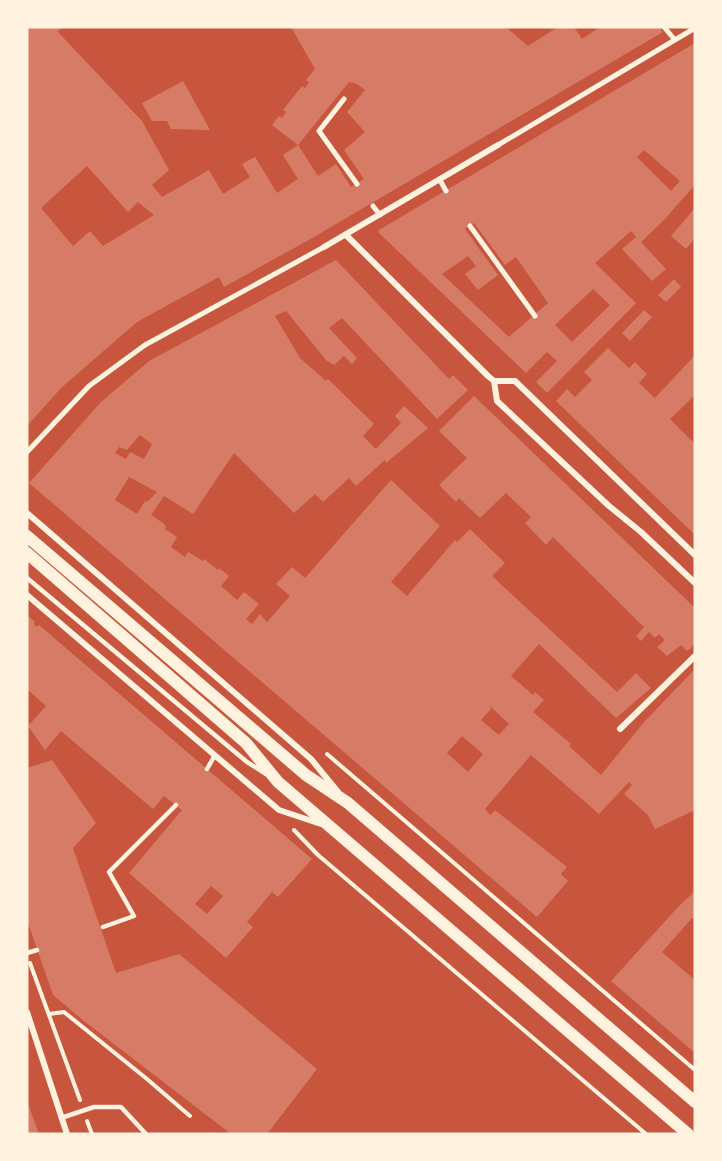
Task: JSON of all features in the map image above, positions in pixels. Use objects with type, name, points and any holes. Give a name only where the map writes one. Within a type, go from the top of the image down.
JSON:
[{"type":"main road","points":[[27,536],[296,767],[348,803],[695,1102]]},
{"type":"main road","points":[[27,553],[246,743],[278,782],[688,1134]]},
{"type":"street","points":[[664,27],[675,40]]},
{"type":"street","points":[[27,452],[89,386],[145,345],[346,235],[695,28]]},
{"type":"street","points":[[344,99],[318,131],[357,184]]},
{"type":"street","points":[[440,180],[446,191]]},
{"type":"street","points":[[373,206],[380,215]]},
{"type":"street","points":[[470,226],[534,316]]},
{"type":"street","points":[[346,235],[494,381],[497,401],[695,583]]},
{"type":"street","points":[[494,381],[515,381],[695,555]]},
{"type":"street","points":[[27,513],[311,759],[348,803]]},
{"type":"street","points":[[27,595],[279,810],[330,827]]},
{"type":"street","points":[[620,729],[695,656]]},
{"type":"street","points":[[27,1012],[67,1134]]},
{"type":"lane","points":[[27,578],[247,762],[278,782]]},
{"type":"lane","points":[[207,769],[215,755]]},
{"type":"lane","points":[[103,927],[134,916],[109,872],[176,805]]},
{"type":"lane","points":[[27,954],[37,950]]},
{"type":"lane","points":[[61,1118],[94,1107],[121,1107],[147,1134]]},
{"type":"path","points":[[326,753],[695,1070]]},
{"type":"path","points":[[279,810],[318,855],[646,1134]]},
{"type":"path","points":[[27,954],[92,1134]]},
{"type":"path","points":[[49,1014],[64,1011],[190,1116]]},
{"type":"building","points":[[27,27],[65,27],[57,31],[142,121],[169,170],[152,185],[162,197],[209,170],[223,194],[250,177],[242,164],[255,157],[277,193],[298,179],[283,155],[298,145],[272,125],[279,116],[282,118],[286,112],[283,110],[302,86],[305,88],[309,82],[306,80],[315,69],[291,27],[506,27],[528,46],[558,27],[574,27],[582,39],[600,27],[659,27],[663,32],[314,237],[224,287],[219,277],[137,322],[61,388],[27,426]],"holes":[[[349,82],[365,90],[347,112],[365,132],[344,150],[364,179],[351,187],[336,164],[318,176],[298,145]],[[87,166],[128,212],[138,202],[154,215],[103,246],[90,231],[73,246],[41,208]]]},
{"type":"building","points":[[695,43],[695,185],[641,242],[666,269],[652,281],[622,249],[636,237],[631,231],[595,263],[636,303],[547,393],[536,382],[557,361],[547,352],[526,373],[379,233],[379,230]],"holes":[[[644,150],[680,181],[671,191],[637,157]],[[474,223],[505,265],[516,257],[548,303],[509,337],[442,274],[468,256],[476,266],[465,274],[478,290],[498,275],[465,229]],[[593,289],[610,305],[572,342],[555,325]]]},
{"type":"building","points":[[183,81],[210,130],[171,129],[167,121],[152,121],[142,103]]},
{"type":"building","points":[[695,208],[695,238],[686,249],[671,236]]},
{"type":"building","points":[[336,260],[449,379],[453,375],[468,390],[437,419],[342,318],[329,328],[357,358],[352,364],[344,356],[334,365],[327,361],[286,311],[275,316],[300,358],[326,381],[328,379],[374,424],[363,436],[376,449],[401,423],[395,416],[404,406],[428,428],[386,463],[385,460],[356,486],[349,478],[323,502],[315,494],[294,513],[234,453],[193,514],[164,496],[151,515],[177,537],[171,547],[185,557],[188,552],[203,561],[204,559],[218,570],[219,568],[229,576],[221,586],[237,600],[244,592],[259,604],[246,619],[252,624],[260,614],[267,622],[290,596],[276,584],[292,567],[305,578],[391,480],[440,526],[391,582],[407,596],[455,540],[457,542],[470,529],[505,563],[492,576],[617,692],[636,673],[651,688],[616,718],[539,644],[511,676],[533,695],[535,692],[544,700],[533,712],[571,744],[569,746],[601,775],[645,721],[695,669],[695,810],[655,829],[648,815],[624,794],[632,785],[629,782],[599,814],[531,755],[485,809],[490,815],[495,810],[567,867],[561,874],[568,881],[537,917],[29,483],[100,403],[149,361]],"holes":[[[140,435],[152,444],[144,459],[130,452],[126,459],[115,453],[119,447],[127,450]],[[129,477],[157,492],[147,502],[145,501],[137,514],[115,500]],[[490,706],[509,724],[499,735],[481,720],[491,709]],[[462,736],[483,754],[468,772],[447,753]]]},
{"type":"building","points":[[674,279],[681,287],[666,302],[658,295]]},
{"type":"building","points":[[644,310],[652,317],[630,341],[622,333]]},
{"type":"building","points":[[608,348],[629,368],[635,362],[647,374],[639,383],[655,398],[695,355],[695,395],[670,419],[695,444],[695,535],[556,401],[567,389],[575,397],[592,380],[584,372]]},
{"type":"building","points":[[474,396],[695,608],[695,643],[690,649],[687,651],[681,645],[667,656],[657,647],[665,640],[659,634],[655,638],[649,632],[641,641],[636,636],[644,627],[553,537],[546,545],[525,523],[531,517],[506,493],[480,518],[459,498],[456,502],[439,485],[467,458],[439,431]]},
{"type":"building","points":[[27,615],[37,627],[39,625],[312,859],[278,897],[272,892],[247,922],[253,927],[226,958],[129,873],[182,810],[164,796],[153,809],[61,731],[45,750],[28,726],[46,706],[27,689]],"holes":[[[211,886],[223,896],[207,914],[195,904]]]},
{"type":"building","points":[[52,760],[96,823],[73,848],[116,973],[179,954],[317,1069],[267,1134],[231,1134],[53,995],[27,920],[27,768]]},
{"type":"building","points":[[695,891],[695,921],[692,918],[662,952],[695,980],[695,1053],[611,981]]},
{"type":"building","points":[[27,1101],[39,1134],[27,1134]]}]
